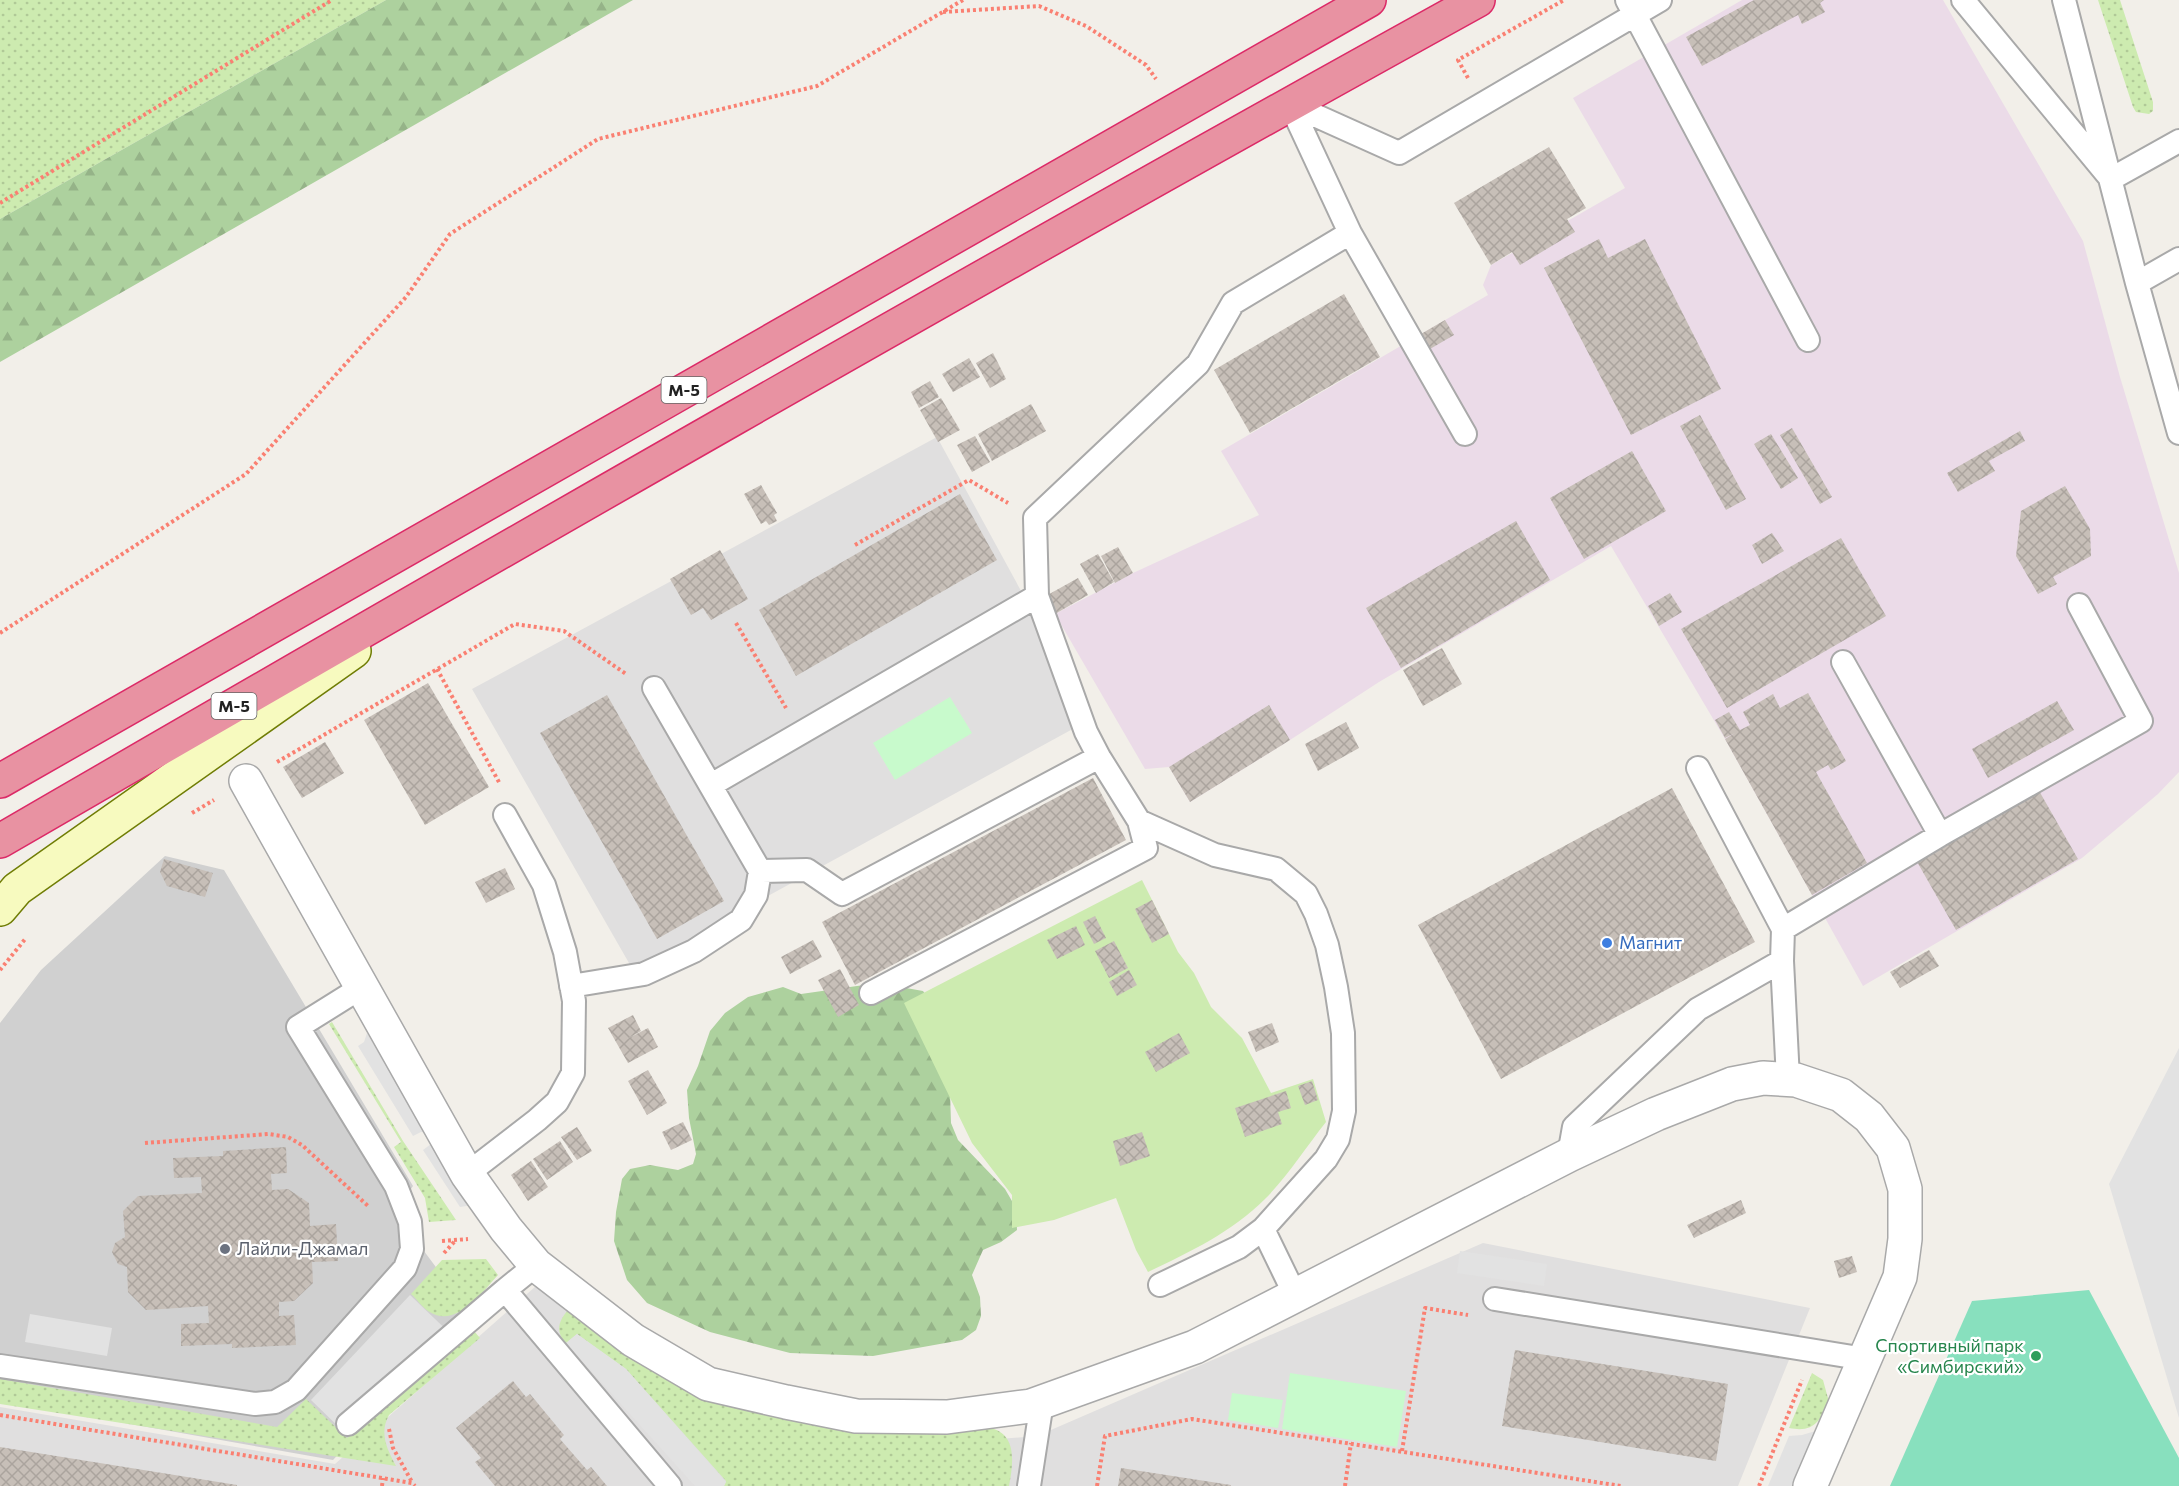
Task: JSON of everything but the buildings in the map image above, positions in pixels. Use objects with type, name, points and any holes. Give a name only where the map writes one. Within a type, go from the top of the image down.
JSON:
[{"type":"highway","name":"М-5","points":[[0,781],[1369,0]]},
{"type":"highway","name":"М-5","points":[[0,841],[469,570],[1290,104],[1478,0]]},
{"type":"highway","points":[[1265,59],[1290,104]]},
{"type":"street","points":[[0,909],[17,889],[469,570]]},
{"type":"street","points":[[246,781],[467,1174],[536,1265],[633,1340],[708,1383],[856,1416],[947,1417],[1031,1406],[1195,1347],[1569,1155],[1656,1114],[1732,1084],[1763,1078],[1788,1079],[1841,1095],[1869,1117],[1893,1148],[1905,1189],[1905,1239],[1900,1277],[1810,1486]]},
{"type":"lane","points":[[1290,104],[1399,153],[1631,7],[1660,0]]},
{"type":"lane","points":[[1963,0],[2110,179]]},
{"type":"lane","points":[[2064,0],[2137,283],[2179,433]]},
{"type":"lane","points":[[1631,7],[1808,340]]},
{"type":"lane","points":[[1290,104],[1350,233],[1465,434]]},
{"type":"lane","points":[[2110,179],[2179,141]]},
{"type":"lane","points":[[871,993],[1146,848],[1139,821],[1086,732],[1037,596],[1035,518],[1198,364],[1233,303],[1350,233]]},
{"type":"lane","points":[[2137,283],[2179,259]]},
{"type":"lane","points":[[711,785],[1037,596]]},
{"type":"lane","points":[[1783,929],[1940,835],[2141,721],[2079,605]]},
{"type":"lane","points":[[1844,662],[1940,835]]},
{"type":"lane","points":[[571,986],[644,974],[694,951],[741,920],[756,895],[760,872],[654,688]]},
{"type":"lane","points":[[760,872],[807,870],[842,894],[1099,757]]},
{"type":"lane","points":[[1698,768],[1783,929],[1782,961],[1788,1079]]},
{"type":"lane","points":[[467,1174],[557,1102],[573,1073],[574,1001],[565,952],[544,885],[505,815]]},
{"type":"lane","points":[[1139,821],[1215,855],[1276,869],[1306,894],[1327,945],[1343,1033],[1344,1110],[1338,1139],[1326,1159],[1263,1229],[1239,1246],[1160,1285]]},
{"type":"lane","points":[[1569,1155],[1574,1127],[1698,1009],[1782,961]]},
{"type":"lane","points":[[0,1366],[255,1404],[275,1402],[296,1390],[405,1268],[412,1249],[410,1222],[396,1186],[298,1028],[362,987]]},
{"type":"lane","points":[[1263,1229],[1296,1297]]},
{"type":"lane","points":[[348,1424],[536,1265]]},
{"type":"lane","points":[[506,1290],[670,1486]]},
{"type":"lane","points":[[1495,1299],[1865,1359]]},
{"type":"lane","points":[[1029,1486],[1042,1402]]},
{"type":"path","points":[[0,203],[332,0]]},
{"type":"path","points":[[0,633],[246,474],[406,297],[450,234],[598,139],[817,86],[963,0]]},
{"type":"path","points":[[1472,85],[1458,60],[1564,0]]},
{"type":"path","points":[[942,12],[1039,6],[1086,26],[1146,65],[1179,108]]},
{"type":"path","points":[[855,545],[969,480],[1035,518]]},
{"type":"path","points":[[736,623],[801,733]]},
{"type":"path","points":[[188,816],[515,624],[564,631],[624,673],[654,688]]},
{"type":"path","points":[[437,669],[499,779],[505,815]]},
{"type":"path","points":[[0,970],[27,937]]},
{"type":"path","points":[[145,1143],[269,1134],[288,1137],[302,1145],[370,1208]]},
{"type":"path","points":[[1402,1451],[1425,1308],[1471,1315]]},
{"type":"path","points":[[1759,1486],[1813,1351]]},
{"type":"path","points":[[0,1414],[413,1484]]},
{"type":"path","points":[[1097,1486],[1105,1436],[1192,1419],[1621,1486]]},
{"type":"path","points":[[390,1424],[389,1435],[393,1449],[413,1484]]},
{"type":"path","points":[[1345,1486],[1351,1443]]},
{"type":"path","points":[[382,1486],[383,1478]]},
{"type":"shaded area","points":[[1742,0],[1943,0],[2083,241],[2120,377],[2179,573],[2179,772],[2158,794],[2082,858],[1863,986],[1725,739],[1611,546],[1379,682],[1190,802],[1169,767],[1145,769],[1055,614],[1133,573],[1259,515],[1221,451],[1488,295],[1483,285],[1491,265],[1625,188],[1573,98]]},
{"type":"shaded area","points":[[937,437],[1091,719],[633,970],[472,689]]},
{"type":"shaded area","points":[[165,856],[224,870],[413,1186],[395,1212],[470,1313],[333,1460],[0,1401],[0,1023],[41,970]]},
{"type":"shaded area","points":[[367,1033],[427,1133],[421,1132],[413,1136],[358,1046],[364,1042]]},
{"type":"shaded area","points":[[2179,1048],[2179,1418],[2109,1184]]},
{"type":"shaded area","points":[[432,1140],[473,1205],[460,1207],[423,1150],[431,1144]]},
{"type":"shaded area","points":[[1483,1243],[1810,1308],[1738,1486],[0,1486],[0,1407],[335,1464],[536,1286],[713,1412],[908,1446],[1037,1436]]},
{"type":"shaded area","points":[[1460,1251],[1547,1264],[1544,1286],[1457,1273]]},
{"type":"shaded area","points":[[410,1295],[459,1342],[347,1435],[311,1400]]},
{"type":"shaded area","points":[[30,1314],[112,1328],[107,1356],[25,1342]]},
{"type":"shaded area","points":[[577,1334],[626,1369],[726,1482],[724,1486],[695,1486],[566,1343]]},
{"type":"shaded area","points":[[1819,1430],[1794,1486],[1768,1486],[1789,1436]]},
{"type":"green space","points":[[0,0],[386,0],[0,219]]},
{"type":"green space","points":[[386,0],[633,0],[0,362],[0,219]]},
{"type":"green space","points":[[2098,0],[2120,0],[2153,102],[2153,111],[2149,114],[2136,112],[2133,107]]},
{"type":"green space","points":[[950,697],[972,733],[895,780],[873,743]]},
{"type":"green space","points":[[1142,880],[1178,952],[1194,973],[1211,1007],[1242,1038],[1271,1093],[1313,1079],[1326,1122],[1281,1181],[1239,1222],[1210,1240],[1148,1272],[1136,1250],[1116,1198],[1054,1220],[1012,1228],[1012,1195],[972,1143],[904,1003]]},
{"type":"green space","points":[[878,983],[923,991],[935,1008],[949,1061],[951,1123],[958,1140],[1005,1189],[1016,1208],[1017,1230],[1001,1242],[983,1250],[972,1275],[980,1297],[981,1316],[976,1330],[962,1340],[873,1356],[790,1353],[710,1332],[647,1303],[627,1280],[614,1241],[622,1179],[630,1169],[650,1165],[678,1170],[693,1164],[696,1154],[689,1118],[687,1090],[710,1031],[725,1013],[748,997],[783,987],[801,994]]},
{"type":"green space","points":[[332,1022],[403,1141],[456,1220],[429,1222],[425,1198],[394,1147],[401,1142],[329,1024]]},
{"type":"green space","points":[[486,1259],[498,1275],[476,1299],[458,1312],[448,1316],[438,1316],[428,1311],[411,1294],[442,1260]]},
{"type":"green space","name":"Спортивный парк «Симбирский»","points":[[2089,1290],[2179,1458],[2179,1486],[1890,1486],[1972,1301]]},
{"type":"green space","points":[[569,1309],[630,1350],[924,1433],[990,1428],[999,1431],[1005,1436],[1012,1451],[1009,1486],[724,1486],[726,1481],[626,1369],[577,1334],[566,1343],[560,1335],[559,1326]]},
{"type":"green space","points":[[474,1331],[480,1338],[389,1415],[384,1435],[396,1466],[0,1404],[0,1379],[277,1427],[306,1399],[347,1438]]},
{"type":"green space","points":[[1290,1373],[1406,1391],[1397,1447],[1282,1429]]},
{"type":"green space","points":[[1812,1373],[1823,1380],[1829,1402],[1815,1424],[1805,1429],[1789,1428]]},
{"type":"green space","points":[[1232,1393],[1283,1400],[1278,1428],[1228,1420]]},
{"type":"place","name":"Магнит","points":[[1607,943]]},
{"type":"place","name":"Лайли-Джамал","points":[[225,1249]]},
{"type":"place","name":"Спортивный парк «Симбирский»","points":[[2036,1356]]}]
